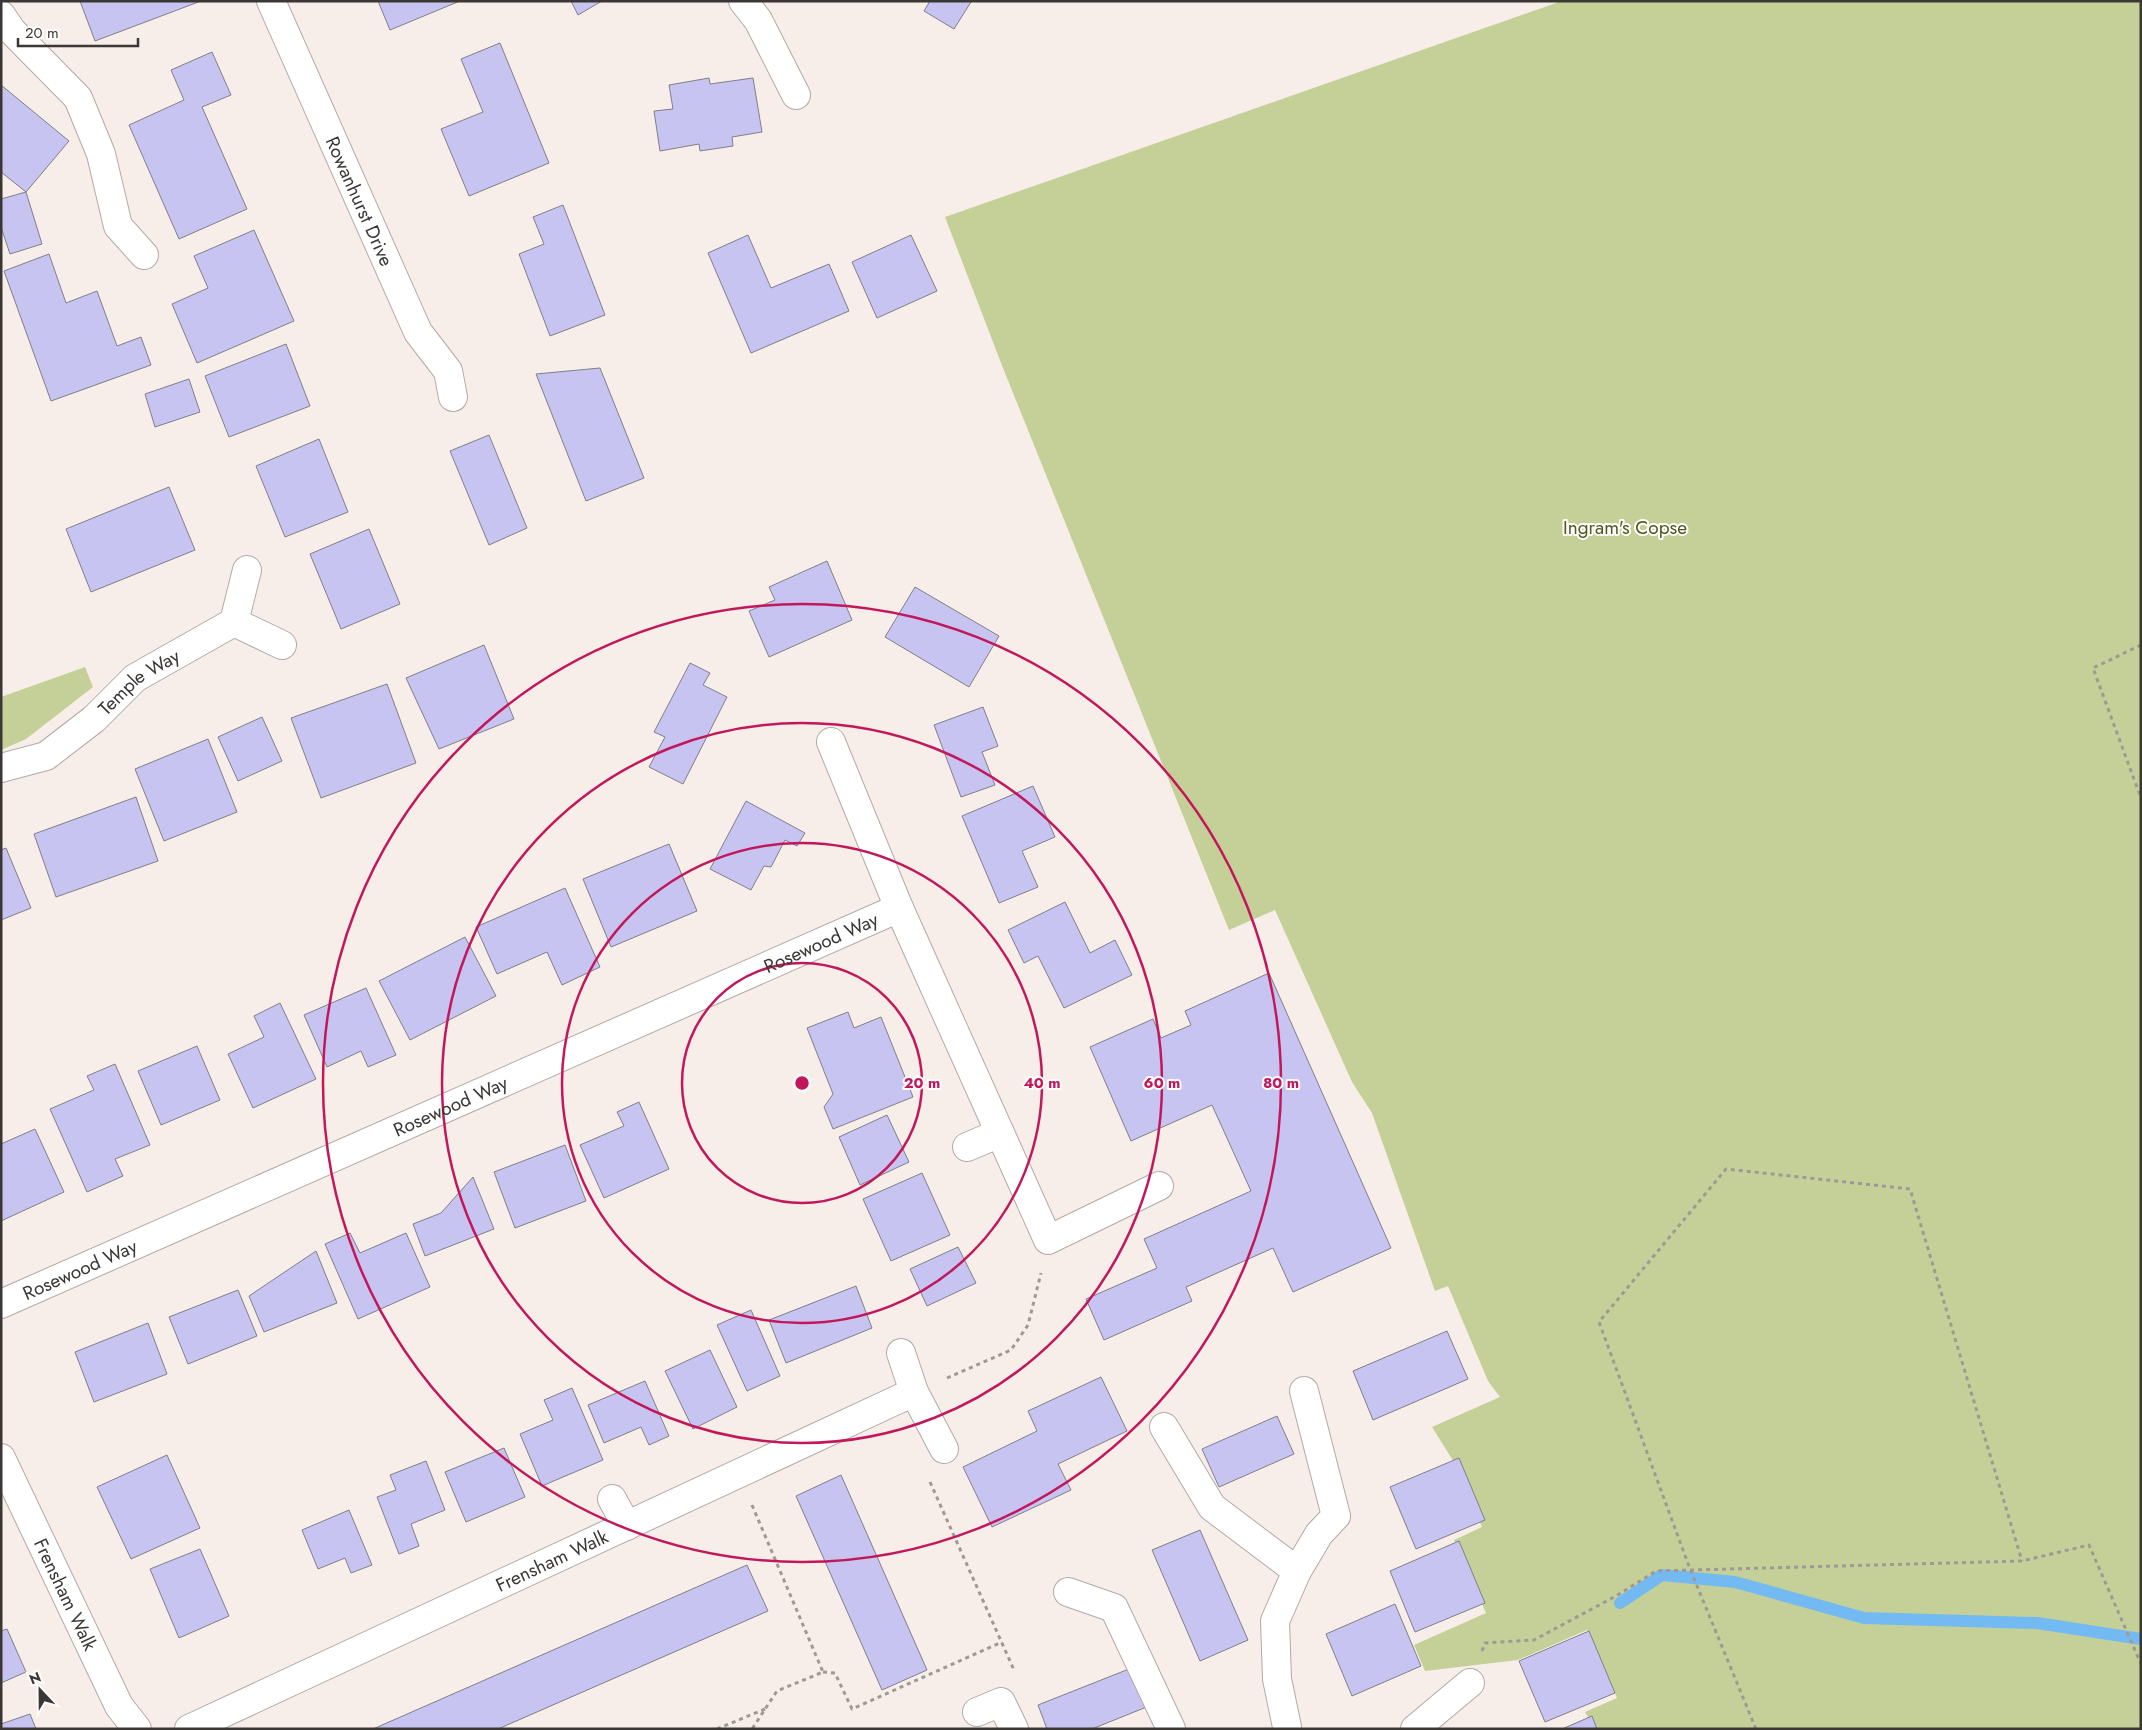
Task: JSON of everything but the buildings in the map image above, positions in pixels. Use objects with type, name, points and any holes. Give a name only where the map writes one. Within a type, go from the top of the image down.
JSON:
[{"type":"street","name":"Rowanhurst Drive","points":[[270,1],[418,332],[448,371],[453,397]]},
{"type":"street","points":[[743,1],[758,20],[796,95]]},
{"type":"street","points":[[1,16],[12,31],[78,98],[101,154],[118,226],[144,255]]},
{"type":"street","points":[[247,570],[234,622],[282,645]]},
{"type":"street","name":"Temple Way","points":[[1,768],[46,756],[94,719],[135,678],[234,622]]},
{"type":"street","name":"Rosewood Way","points":[[831,742],[899,908],[1048,1240]]},
{"type":"street","name":"Rosewood Way","points":[[1,1304],[899,908]]},
{"type":"street","points":[[967,1147],[1000,1133]]},
{"type":"street","points":[[1048,1240],[1159,1186]]},
{"type":"street","points":[[901,1353],[914,1392],[944,1449]]},
{"type":"street","points":[[1287,1728],[1277,1679],[1275,1621],[1297,1570],[1319,1534],[1336,1516],[1304,1391]]},
{"type":"street","name":"Frensham Walk","points":[[189,1729],[739,1475],[914,1392]]},
{"type":"street","points":[[1164,1426],[1212,1507],[1297,1570]]},
{"type":"street","name":"Frensham Walk","points":[[1,1458],[119,1706],[137,1729]]},
{"type":"street","points":[[612,1498],[627,1526]]},
{"type":"street","points":[[1068,1592],[1114,1608],[1171,1729]]},
{"type":"street","points":[[1415,1729],[1470,1683]]},
{"type":"street","points":[[977,1712],[1001,1702],[1014,1729]]},
{"type":"path","points":[[2141,645],[2093,668],[2141,798]]},
{"type":"path","points":[[1756,1729],[1690,1569],[1599,1322],[1726,1169],[1910,1189],[2022,1561]]},
{"type":"path","points":[[914,1392],[1011,1350],[1028,1325],[1048,1240]]},
{"type":"path","points":[[944,1449],[923,1464],[1017,1677]]},
{"type":"path","points":[[739,1475],[823,1672]]},
{"type":"path","points":[[1470,1683],[1485,1643],[1534,1640],[1616,1596],[1656,1571],[2022,1561],[2089,1546],[2141,1664]]},
{"type":"path","points":[[752,1729],[778,1691],[823,1672],[835,1673],[852,1709],[1002,1642]]},
{"type":"path","points":[[717,1729],[766,1708]]},
{"type":"green space","name":"Ingram's Copse","points":[[1562,1],[2141,1],[2141,1729],[1595,1729],[1585,1712],[1617,1698],[1587,1630],[1518,1660],[1425,1671],[1414,1645],[1486,1613],[1454,1540],[1482,1527],[1452,1459],[1432,1427],[1500,1397],[1488,1381],[1448,1286],[1435,1291],[1372,1113],[1352,1082],[1275,910],[1229,930],[1003,368],[945,217]]},
{"type":"green space","points":[[85,667],[93,687],[26,739],[1,750],[1,697]]},
{"type":"waterway","points":[[1620,1603],[1662,1575],[1735,1582],[1864,1618],[2037,1623],[2141,1639]]}]
